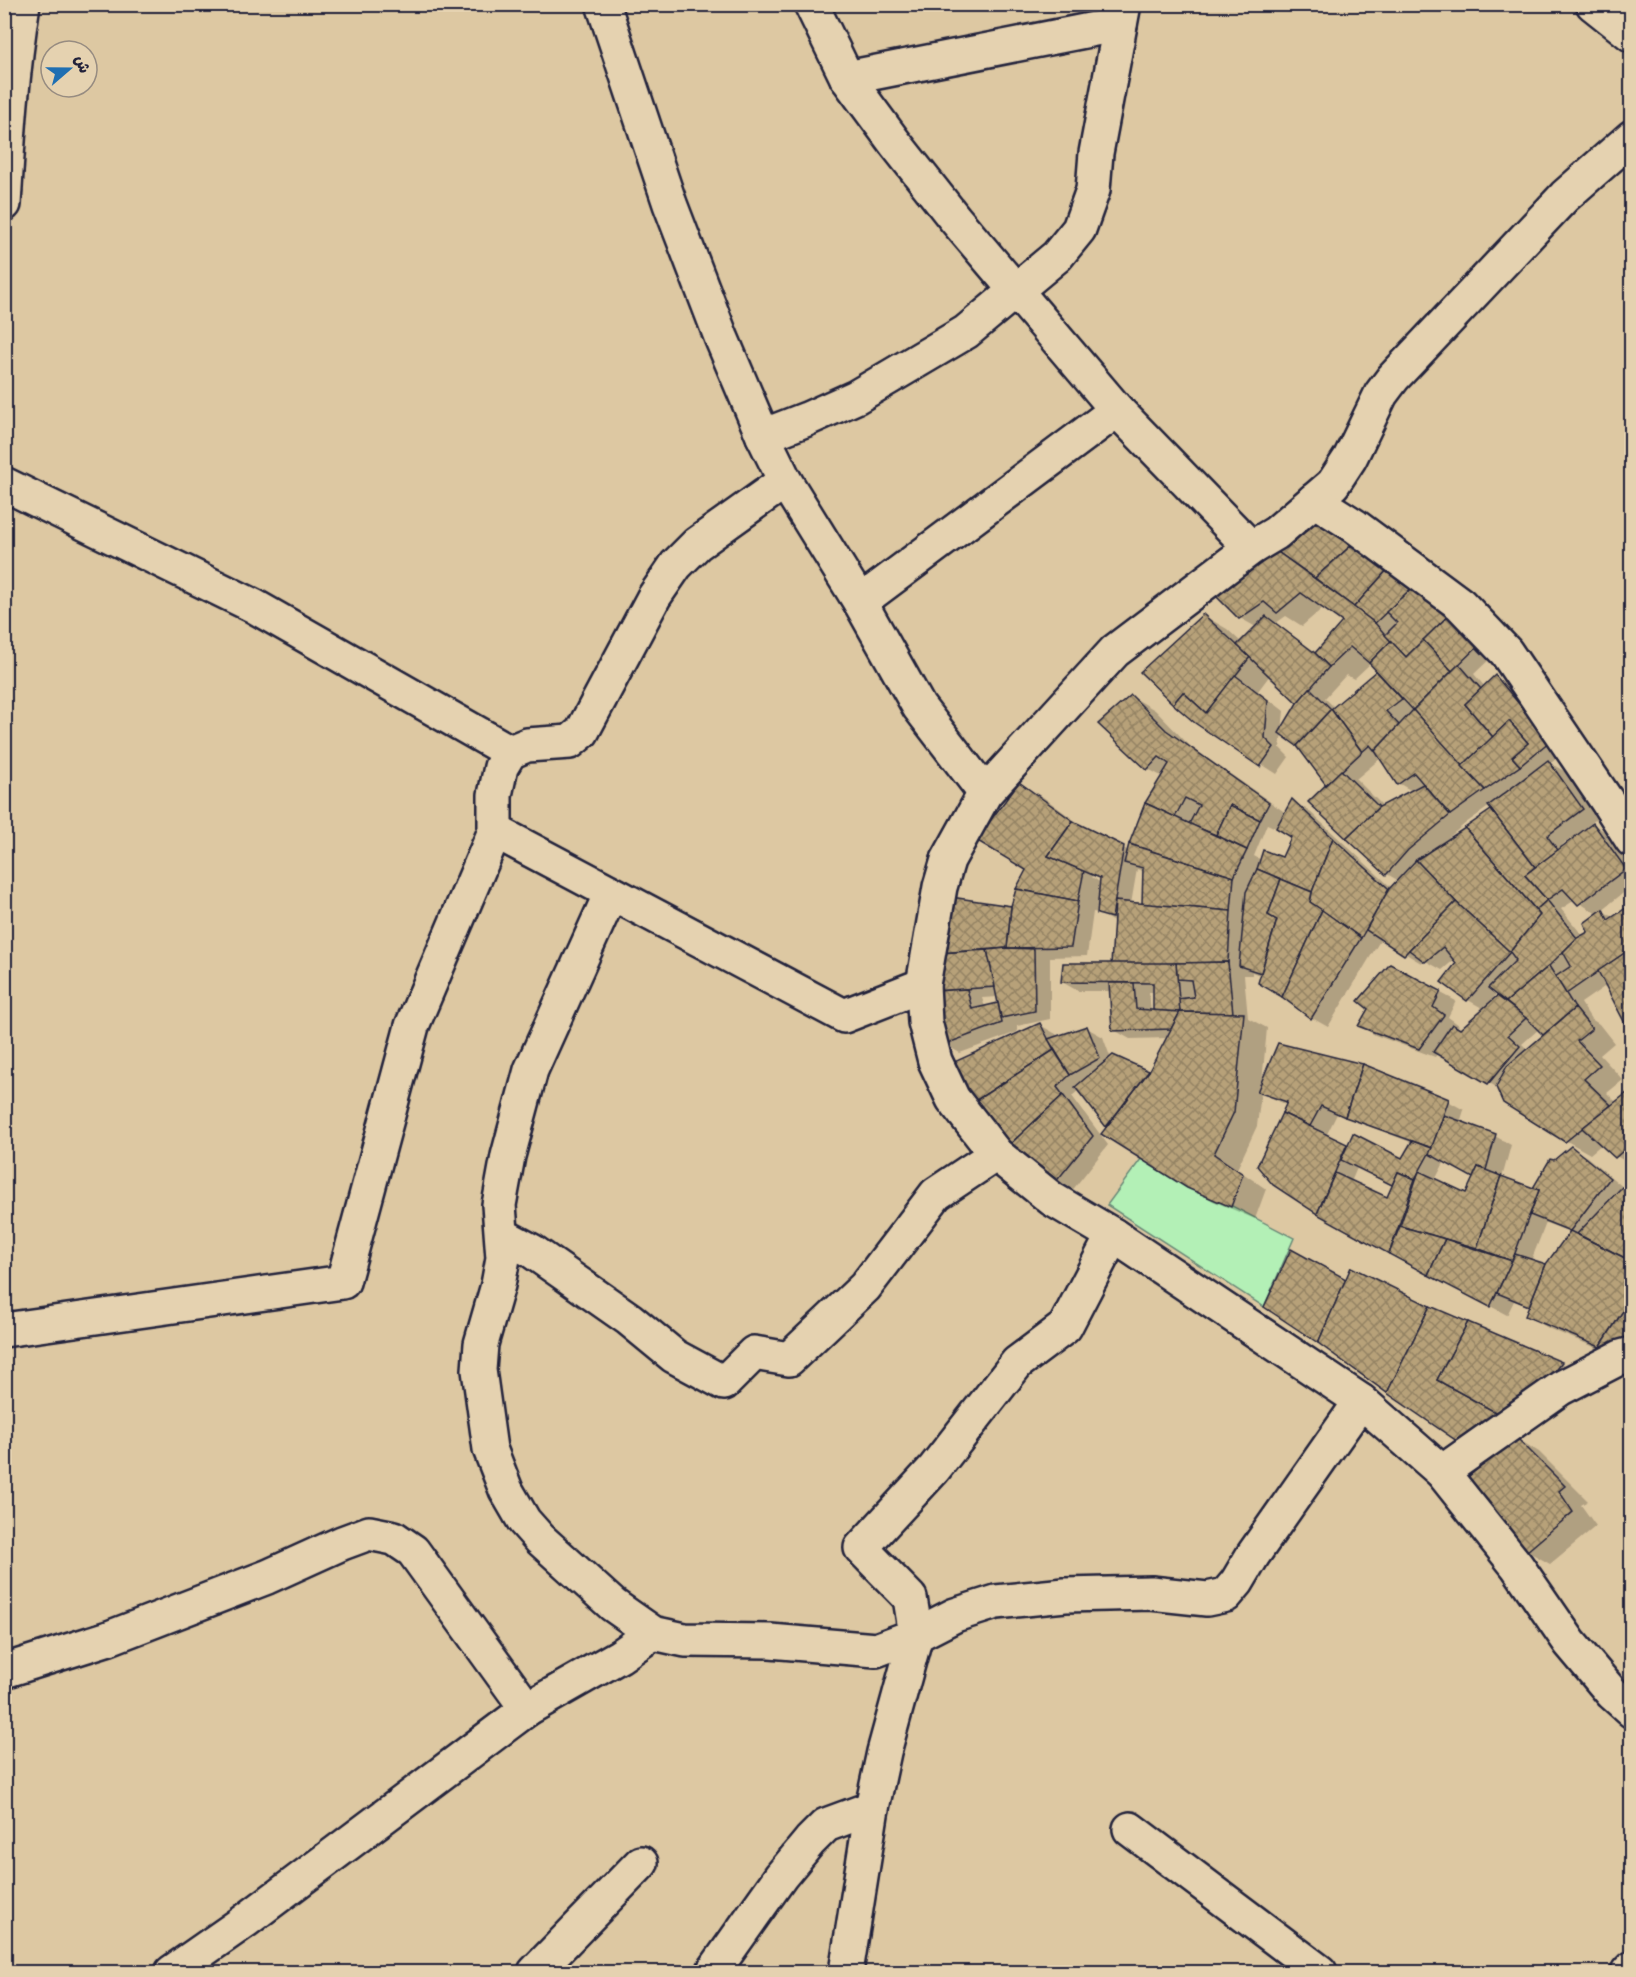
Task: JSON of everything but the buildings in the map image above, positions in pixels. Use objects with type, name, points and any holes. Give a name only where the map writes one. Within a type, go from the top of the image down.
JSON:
[{"type":"street","points":[[4,204],[14,63],[23,4]]},
{"type":"street","points":[[603,4],[670,204],[721,337],[763,436],[785,481],[860,602],[919,707],[985,794]]},
{"type":"street","points":[[811,4],[847,78],[901,152],[955,219],[1118,410],[1251,548]]},
{"type":"street","points":[[1593,4],[1632,35]]},
{"type":"street","points":[[763,436],[856,397],[966,332],[1057,256],[1079,229],[1093,190],[1096,153],[1122,14],[847,78]]},
{"type":"street","points":[[1632,137],[1565,196],[1393,378],[1381,394],[1333,484],[1276,533],[1251,548],[1115,651],[985,794],[948,860],[940,887],[923,985],[925,1022],[935,1061],[953,1099],[996,1155],[1053,1199],[1113,1235],[1361,1401],[1442,1472],[1517,1566],[1570,1643],[1612,1693],[1632,1711]]},
{"type":"street","points":[[860,602],[1118,410]]},
{"type":"street","points":[[4,1330],[343,1282],[412,1026],[495,831],[495,795],[501,767],[510,752],[527,745],[570,742],[582,732],[654,597],[676,565],[697,544],[785,481]]},
{"type":"street","points":[[4,484],[254,606],[510,752]]},
{"type":"street","points":[[1314,500],[1355,526],[1460,604],[1506,652],[1632,840]]},
{"type":"street","points":[[495,831],[844,1016],[923,985]]},
{"type":"street","points":[[611,893],[531,1071],[508,1156],[499,1205],[502,1258],[498,1285],[482,1344],[479,1370],[490,1449],[506,1490],[524,1521],[540,1539],[613,1605],[653,1633],[685,1640],[770,1641],[876,1650],[915,1635],[956,1615],[996,1602],[1087,1594],[1151,1593],[1207,1599],[1226,1595],[1361,1401]]},
{"type":"street","points":[[502,1235],[532,1251],[629,1319],[674,1356],[724,1383],[754,1353],[789,1359],[866,1287],[936,1194],[996,1155]]},
{"type":"street","points":[[846,1972],[872,1808],[884,1752],[915,1635],[910,1598],[861,1548],[934,1469],[1017,1363],[1065,1327],[1113,1235]]},
{"type":"street","points":[[1442,1472],[1562,1388],[1620,1357],[1632,1354]]},
{"type":"street","points":[[4,1671],[109,1638],[267,1577],[369,1533],[394,1538],[413,1551],[527,1709]]},
{"type":"street","points":[[172,1972],[245,1921],[527,1709],[620,1656],[653,1633]]},
{"type":"street","points":[[712,1972],[781,1876],[810,1841],[826,1825],[872,1808]]},
{"type":"street","points":[[1130,1829],[1320,1972]]},
{"type":"street","points":[[535,1972],[641,1863]]},
{"type":"street","points":[[1628,1972],[1632,1968]]},
{"type":"green space","points":[[1141,1159],[1294,1238],[1264,1307],[1107,1205]]}]
